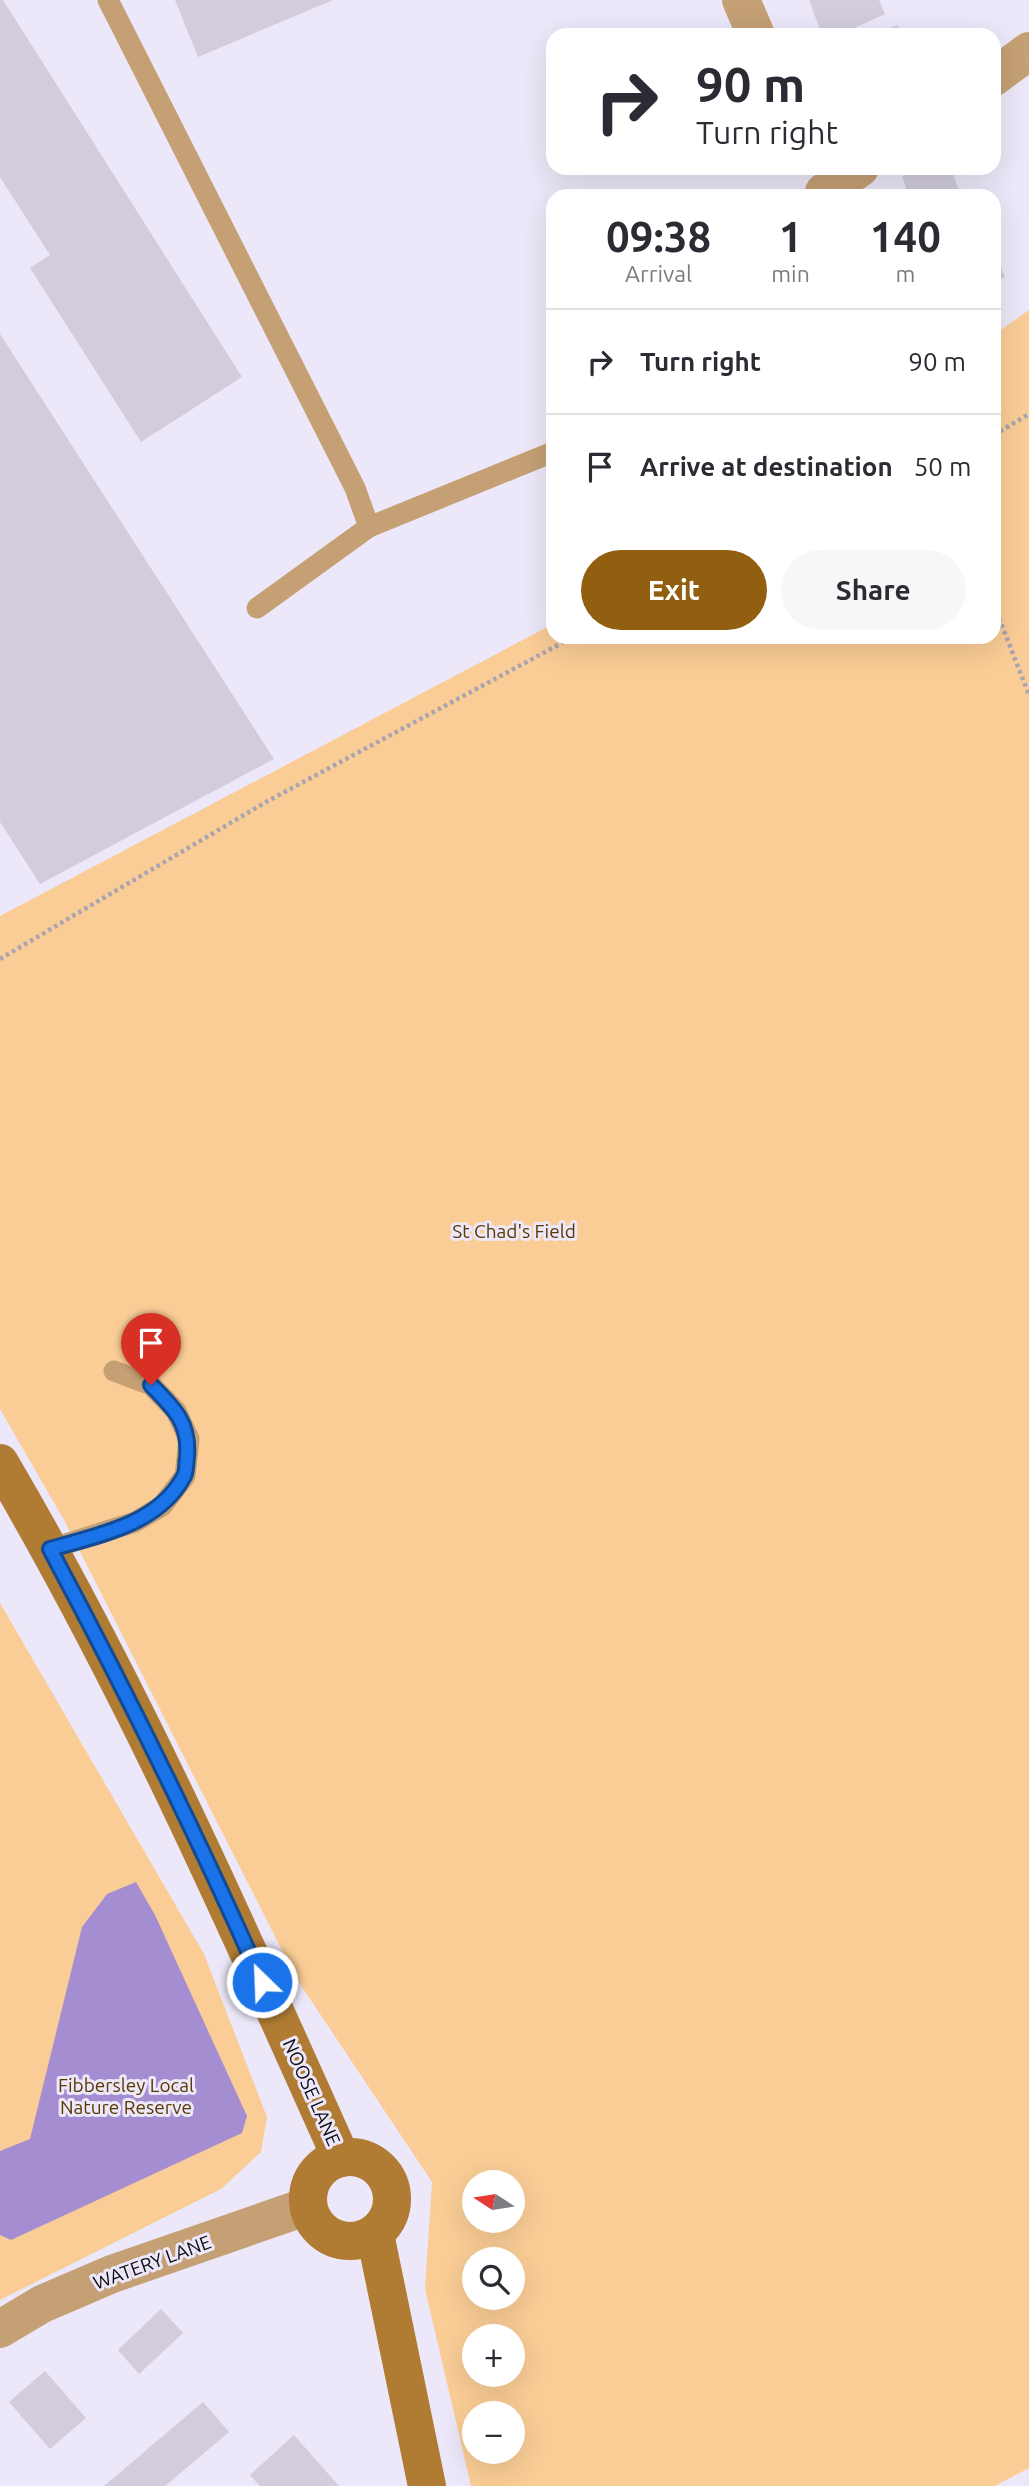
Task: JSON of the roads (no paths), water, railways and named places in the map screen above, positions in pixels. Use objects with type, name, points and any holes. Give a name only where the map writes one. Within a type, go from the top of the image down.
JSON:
[{"type":"street","points":[[741,0],[754,28]]},
{"type":"street","points":[[1001,72],[1029,51]]},
{"type":"street","points":[[821,185],[844,175]]},
{"type":"street","name":"NOOSE LANE","points":[[0,1463],[50,1549],[125,1690],[206,1856],[341,2158]]},
{"type":"street","points":[[341,2158],[360,2158],[373,2164],[387,2178],[392,2191],[388,2219],[375,2234],[359,2241],[334,2239],[316,2223],[309,2206],[309,2191],[316,2175],[330,2162],[341,2158]]},
{"type":"street","name":"WATERY LANE","points":[[0,2329],[42,2304],[112,2274],[309,2206]]},
{"type":"street","points":[[375,2234],[427,2486]]},
{"type":"lane","points":[[108,0],[355,488],[369,527]]},
{"type":"lane","points":[[257,608],[369,527],[546,455]]},
{"type":"lane","points":[[50,1549],[135,1522],[162,1506],[185,1476],[189,1439],[177,1411],[151,1385],[114,1371]]},
{"type":"park label","name":"St Chad's Field","points":[[514,1231]]},
{"type":"park label","name":"Fibbersley Local Nature Reserve","points":[[126,2096]]}]
